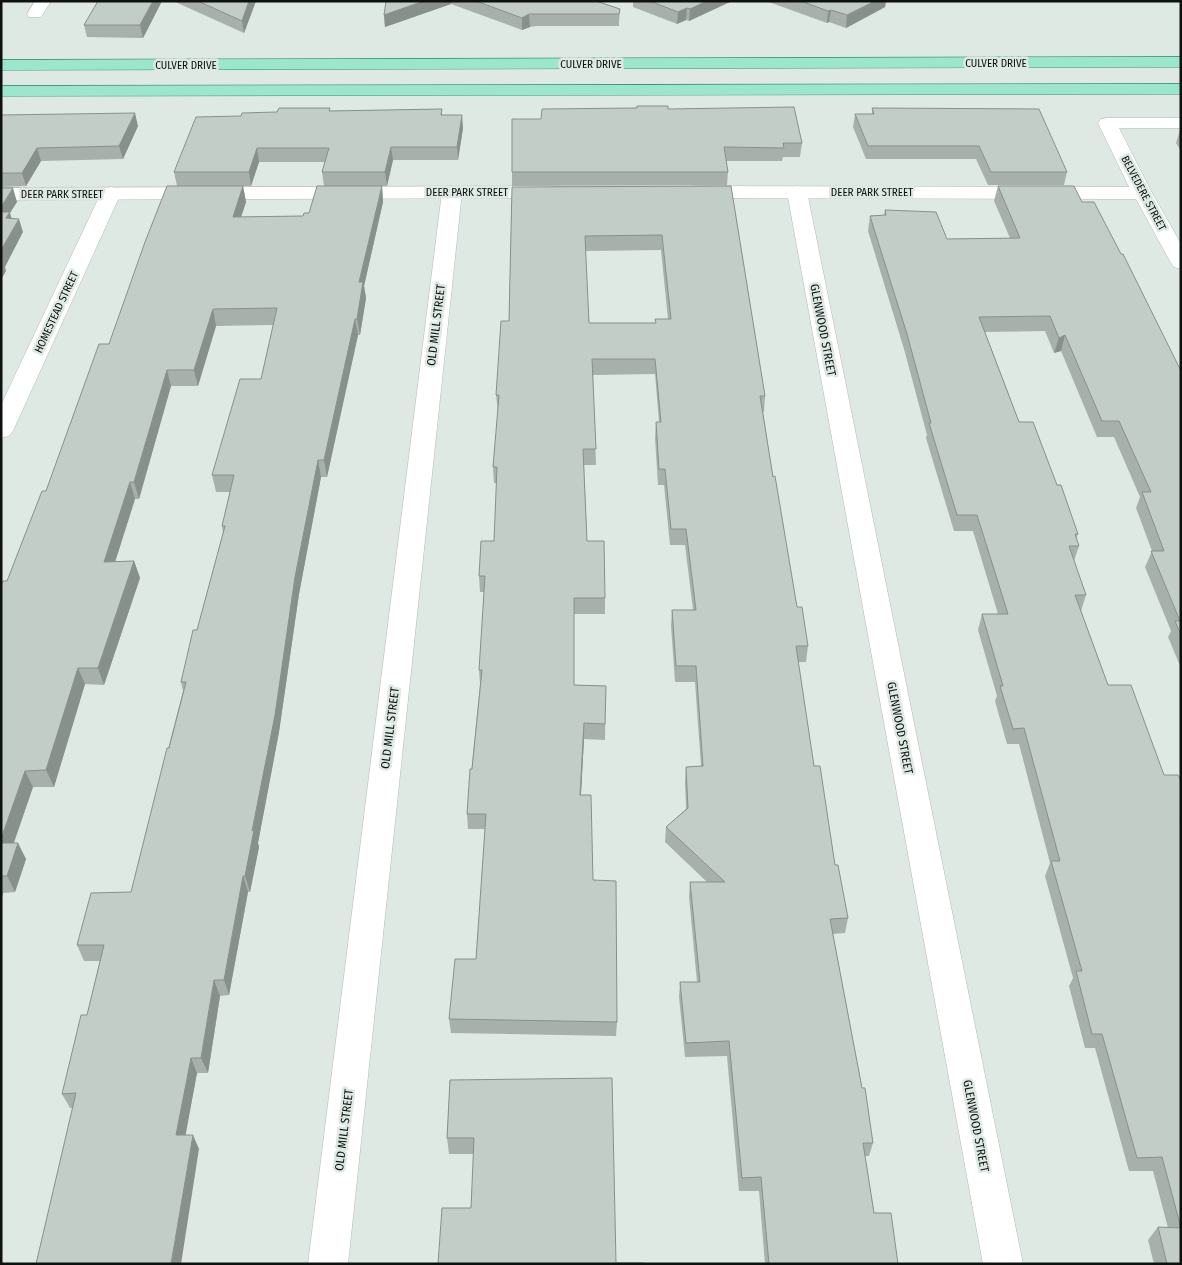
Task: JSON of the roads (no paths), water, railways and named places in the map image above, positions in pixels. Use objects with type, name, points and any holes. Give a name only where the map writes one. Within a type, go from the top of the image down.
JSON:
[{"type":"main road","name":"CULVER DRIVE","points":[[1,65],[1181,62]]},
{"type":"main road","name":"CULVER DRIVE","points":[[1,91],[1181,89]]},
{"type":"street","name":"BELVEDERE STREET","points":[[1181,123],[1107,123],[1142,193],[1181,263]]},
{"type":"street","name":"OLD MILL STREET","points":[[328,1264],[452,192]]},
{"type":"street","name":"DEER PARK STREET","points":[[1,194],[570,192]]},
{"type":"street","name":"DEER PARK STREET","points":[[679,192],[1142,193]]},
{"type":"street","name":"GLENWOOD STREET","points":[[797,192],[1003,1264]]},
{"type":"street","name":"HOMESTEAD STREET","points":[[1,431],[111,194]]}]
